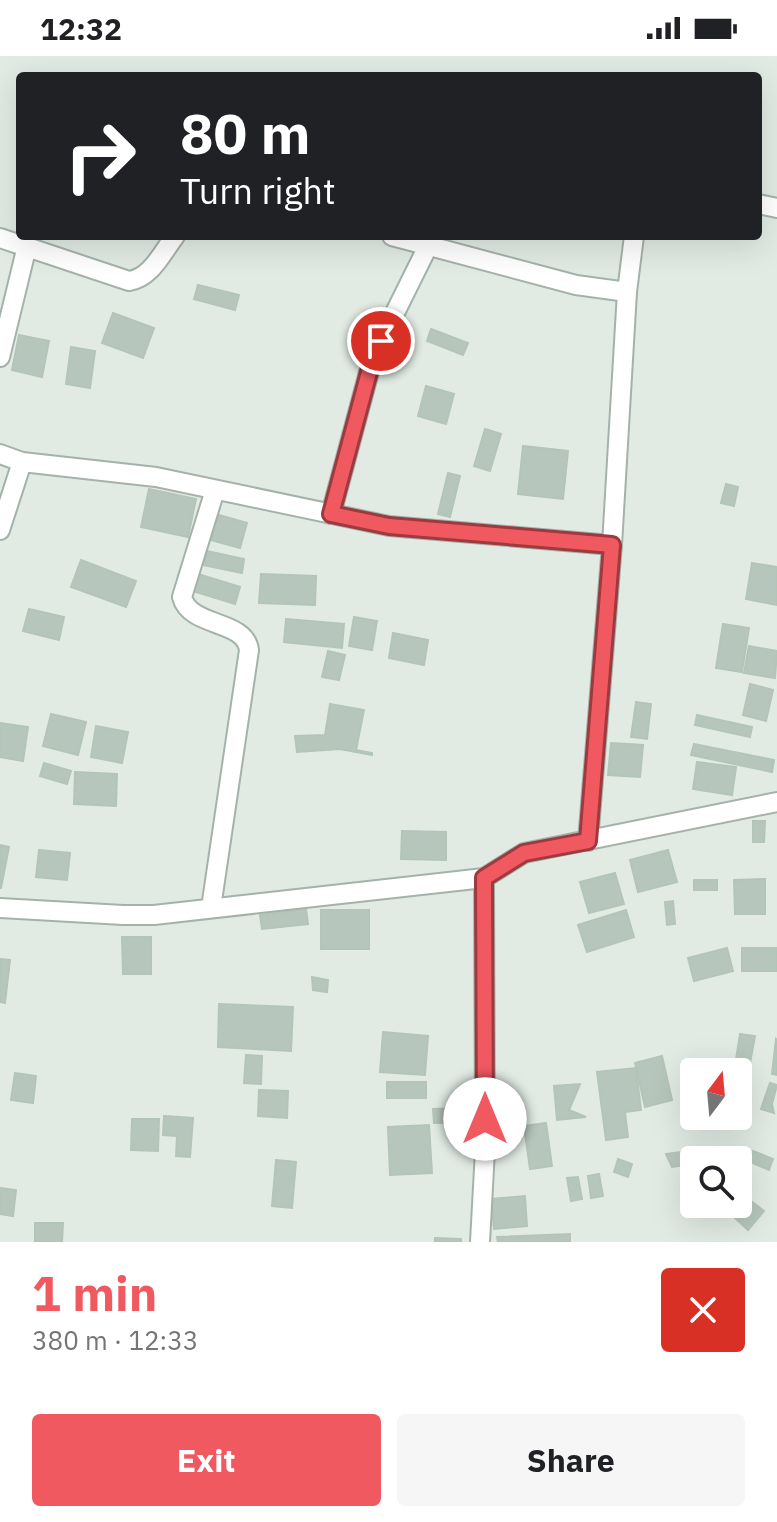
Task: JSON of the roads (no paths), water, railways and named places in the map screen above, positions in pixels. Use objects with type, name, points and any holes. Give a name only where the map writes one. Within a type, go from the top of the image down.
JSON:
[{"type":"street","points":[[0,238],[129,281],[140,279],[150,271],[172,240]]},
{"type":"street","points":[[406,240],[576,285],[627,292]]},
{"type":"street","points":[[588,841],[612,545],[627,292],[634,240]]},
{"type":"street","points":[[0,357],[27,246]]},
{"type":"street","points":[[331,514],[369,372],[428,246]]},
{"type":"street","points":[[0,454],[22,462],[156,477],[389,526],[612,545]]},
{"type":"street","points":[[0,530],[22,462]]},
{"type":"street","points":[[211,908],[249,650],[248,642],[242,635],[192,612],[184,606],[182,597],[215,490]]},
{"type":"street","points":[[0,908],[123,915],[484,878],[524,853],[777,802]]},
{"type":"street","points":[[480,1242],[485,1150],[484,878]]}]
